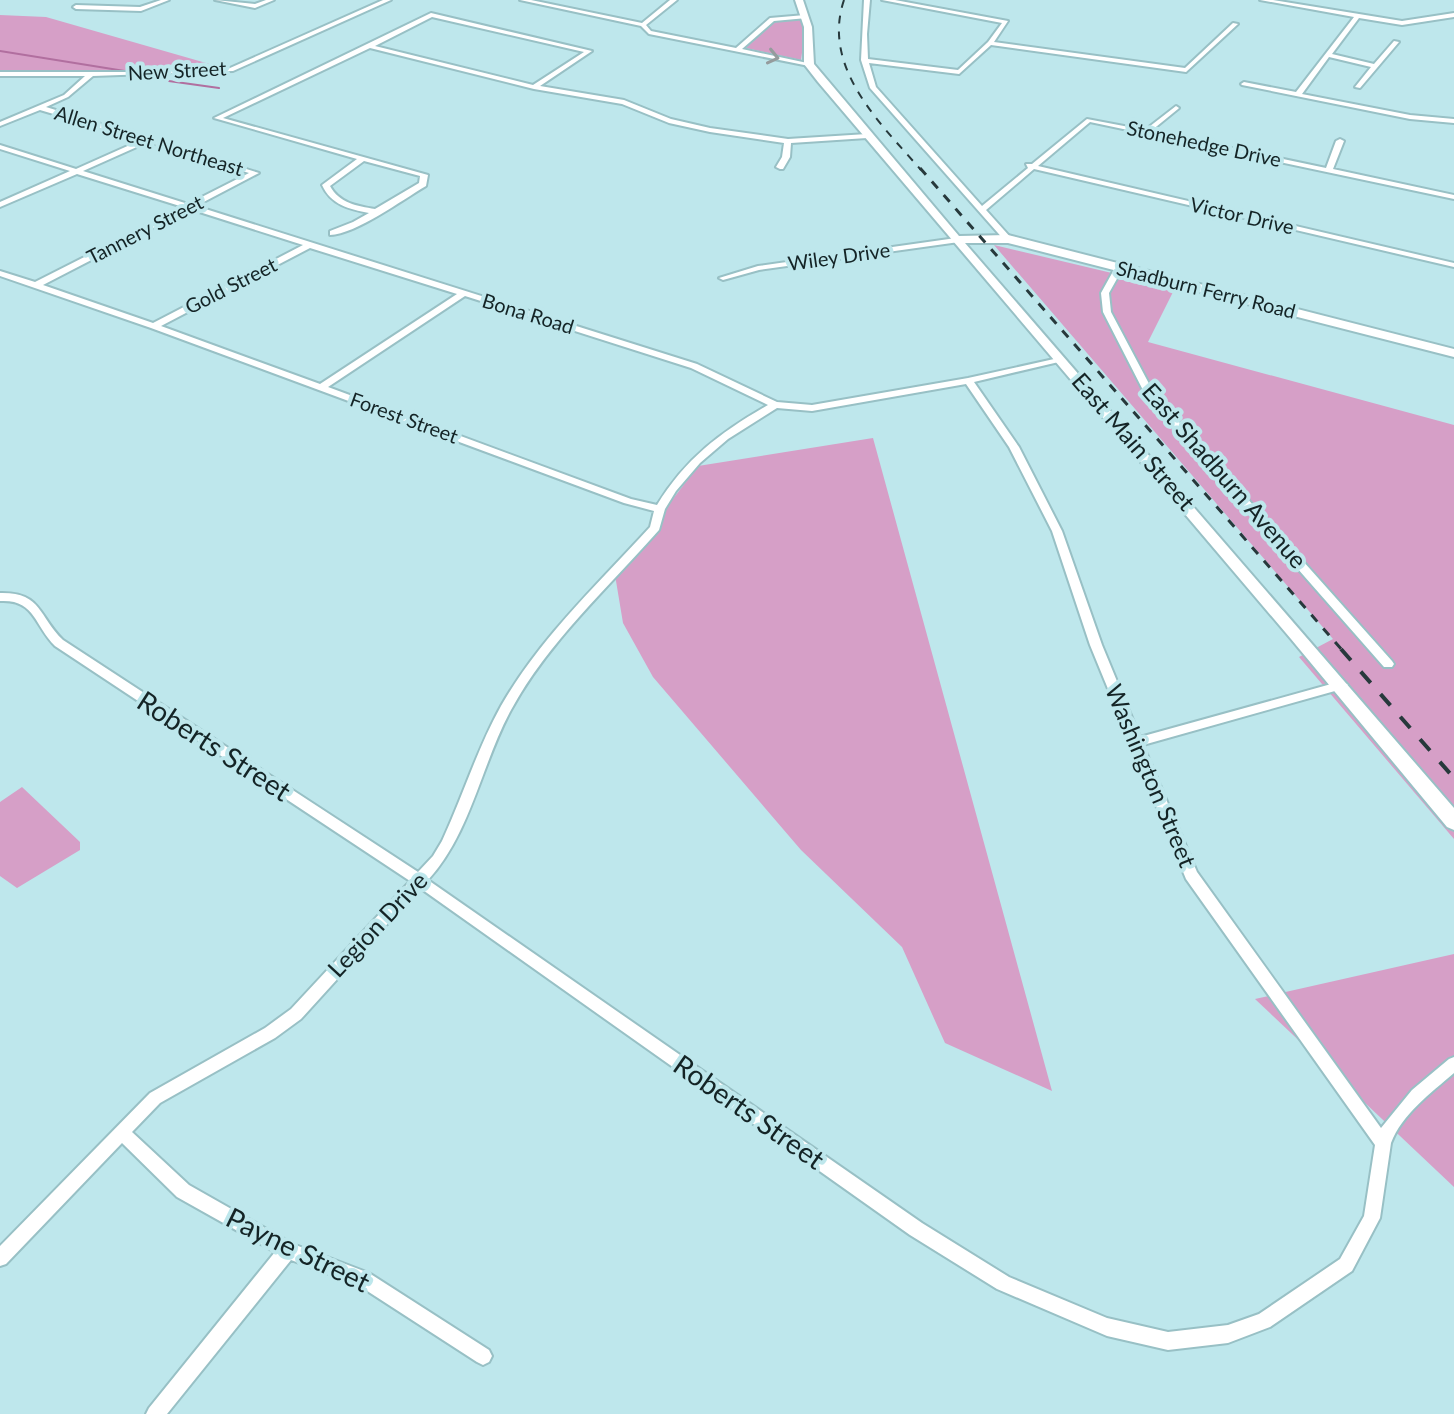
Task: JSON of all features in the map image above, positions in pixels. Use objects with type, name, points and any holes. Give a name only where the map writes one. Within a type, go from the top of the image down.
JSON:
[{"type":"street","points":[[76,7],[141,9],[166,0]]},
{"type":"street","points":[[218,0],[255,6],[271,0]]},
{"type":"street","name":"New Street","points":[[0,74],[90,75],[231,70],[388,0]]},
{"type":"street","points":[[524,0],[643,25],[649,32],[809,64],[805,17],[799,0]]},
{"type":"street","points":[[643,25],[674,0]]},
{"type":"street","points":[[867,0],[862,37],[864,60],[873,88],[984,208],[1008,239]]},
{"type":"street","points":[[864,60],[959,72],[990,43],[1006,22],[885,0]]},
{"type":"street","points":[[1263,0],[1402,23],[1454,15]]},
{"type":"street","points":[[1295,6],[1302,0]]},
{"type":"street","points":[[333,233],[423,184],[424,175],[217,118],[431,15],[589,51],[534,87]]},
{"type":"street","points":[[738,49],[772,19],[805,17]]},
{"type":"street","points":[[1298,94],[1357,17]]},
{"type":"street","points":[[990,43],[1186,70],[1235,24]]},
{"type":"street","points":[[1358,87],[1396,42]]},
{"type":"street","points":[[369,46],[534,87],[624,102],[655,116],[696,127],[788,141],[865,133]]},
{"type":"street","points":[[1327,55],[1374,66]]},
{"type":"street","name":"East Main Street","points":[[809,64],[956,240],[1342,685],[1454,822]]},
{"type":"street","points":[[0,124],[66,96],[90,75]]},
{"type":"street","points":[[1244,84],[1410,117],[1454,121]]},
{"type":"street","name":"Allen Street Northeast","points":[[42,108],[255,173]]},
{"type":"street","points":[[1146,132],[1176,108]]},
{"type":"street","name":"Stonehedge Drive","points":[[984,208],[1084,120],[1454,197]]},
{"type":"street","points":[[0,205],[145,141]]},
{"type":"street","points":[[780,167],[786,157],[788,141]]},
{"type":"street","points":[[1329,170],[1340,141]]},
{"type":"street","name":"Bona Road","points":[[0,147],[73,173],[694,366],[775,405],[812,408],[968,381],[1060,359]]},
{"type":"street","points":[[363,158],[326,185],[338,202],[376,212]]},
{"type":"street","name":"Victor Drive","points":[[1029,166],[1454,265]]},
{"type":"street","name":"Tannery Street","points":[[34,286],[255,173]]},
{"type":"street","name":"Shadburn Ferry Road","points":[[956,240],[1008,239],[1454,353]]},
{"type":"street","name":"Wiley Drive","points":[[723,278],[758,268],[956,240]]},
{"type":"street","name":"Gold Street","points":[[154,326],[307,246]]},
{"type":"street","name":"East Shadburn Avenue","points":[[1119,268],[1105,293],[1107,312],[1151,396],[1388,664]]},
{"type":"street","name":"Forest Street","points":[[0,273],[154,326],[628,501],[660,509]]},
{"type":"street","points":[[321,388],[463,294]]},
{"type":"street","name":"Washington Street","points":[[968,381],[1014,447],[1057,531],[1134,743],[1191,875],[1383,1143]]},
{"type":"street","points":[[660,509],[672,488],[720,436],[775,405]]},
{"type":"street","name":"Legion Drive","points":[[0,1258],[155,1098],[270,1033],[296,1014],[438,860],[454,833],[507,707],[564,630],[655,528],[660,509]]},
{"type":"street","name":"Roberts Street","points":[[0,597],[28,600],[34,605],[41,626],[59,643],[419,880],[916,1229],[1003,1283],[1107,1327],[1168,1341],[1228,1334],[1264,1321],[1346,1265],[1372,1218],[1383,1143],[1389,1128],[1417,1095],[1454,1064]]},
{"type":"street","points":[[1134,743],[1342,685]]},
{"type":"street","name":"Payne Street","points":[[121,1132],[183,1191],[288,1250],[363,1279],[483,1356]]},
{"type":"street","points":[[155,1414],[288,1250]]},
{"type":"shaded area","points":[[0,15],[46,17],[227,69],[205,73],[0,74]]},
{"type":"shaded area","points":[[775,20],[800,20],[805,31],[801,60],[746,48]]},
{"type":"shaded area","points":[[994,245],[1175,288],[1148,342],[1454,425],[1454,839],[1299,657],[1333,639]]},
{"type":"shaded area","points":[[873,438],[1052,1091],[945,1043],[902,947],[801,850],[653,677],[623,623],[615,575],[698,466]]},
{"type":"shaded area","points":[[22,787],[80,842],[80,850],[17,888],[0,876],[0,802]]},
{"type":"shaded area","points":[[1454,954],[1454,1187],[1255,999]]},
{"type":"waterway","points":[[0,51],[137,73]]},
{"type":"waterway","points":[[140,77],[219,88]]},
{"type":"railway","points":[[844,0],[839,25],[841,49],[848,72],[873,114],[921,170]]},
{"type":"railway","points":[[920,168],[1343,651]]},
{"type":"railway","points":[[1341,649],[1454,778]]}]
